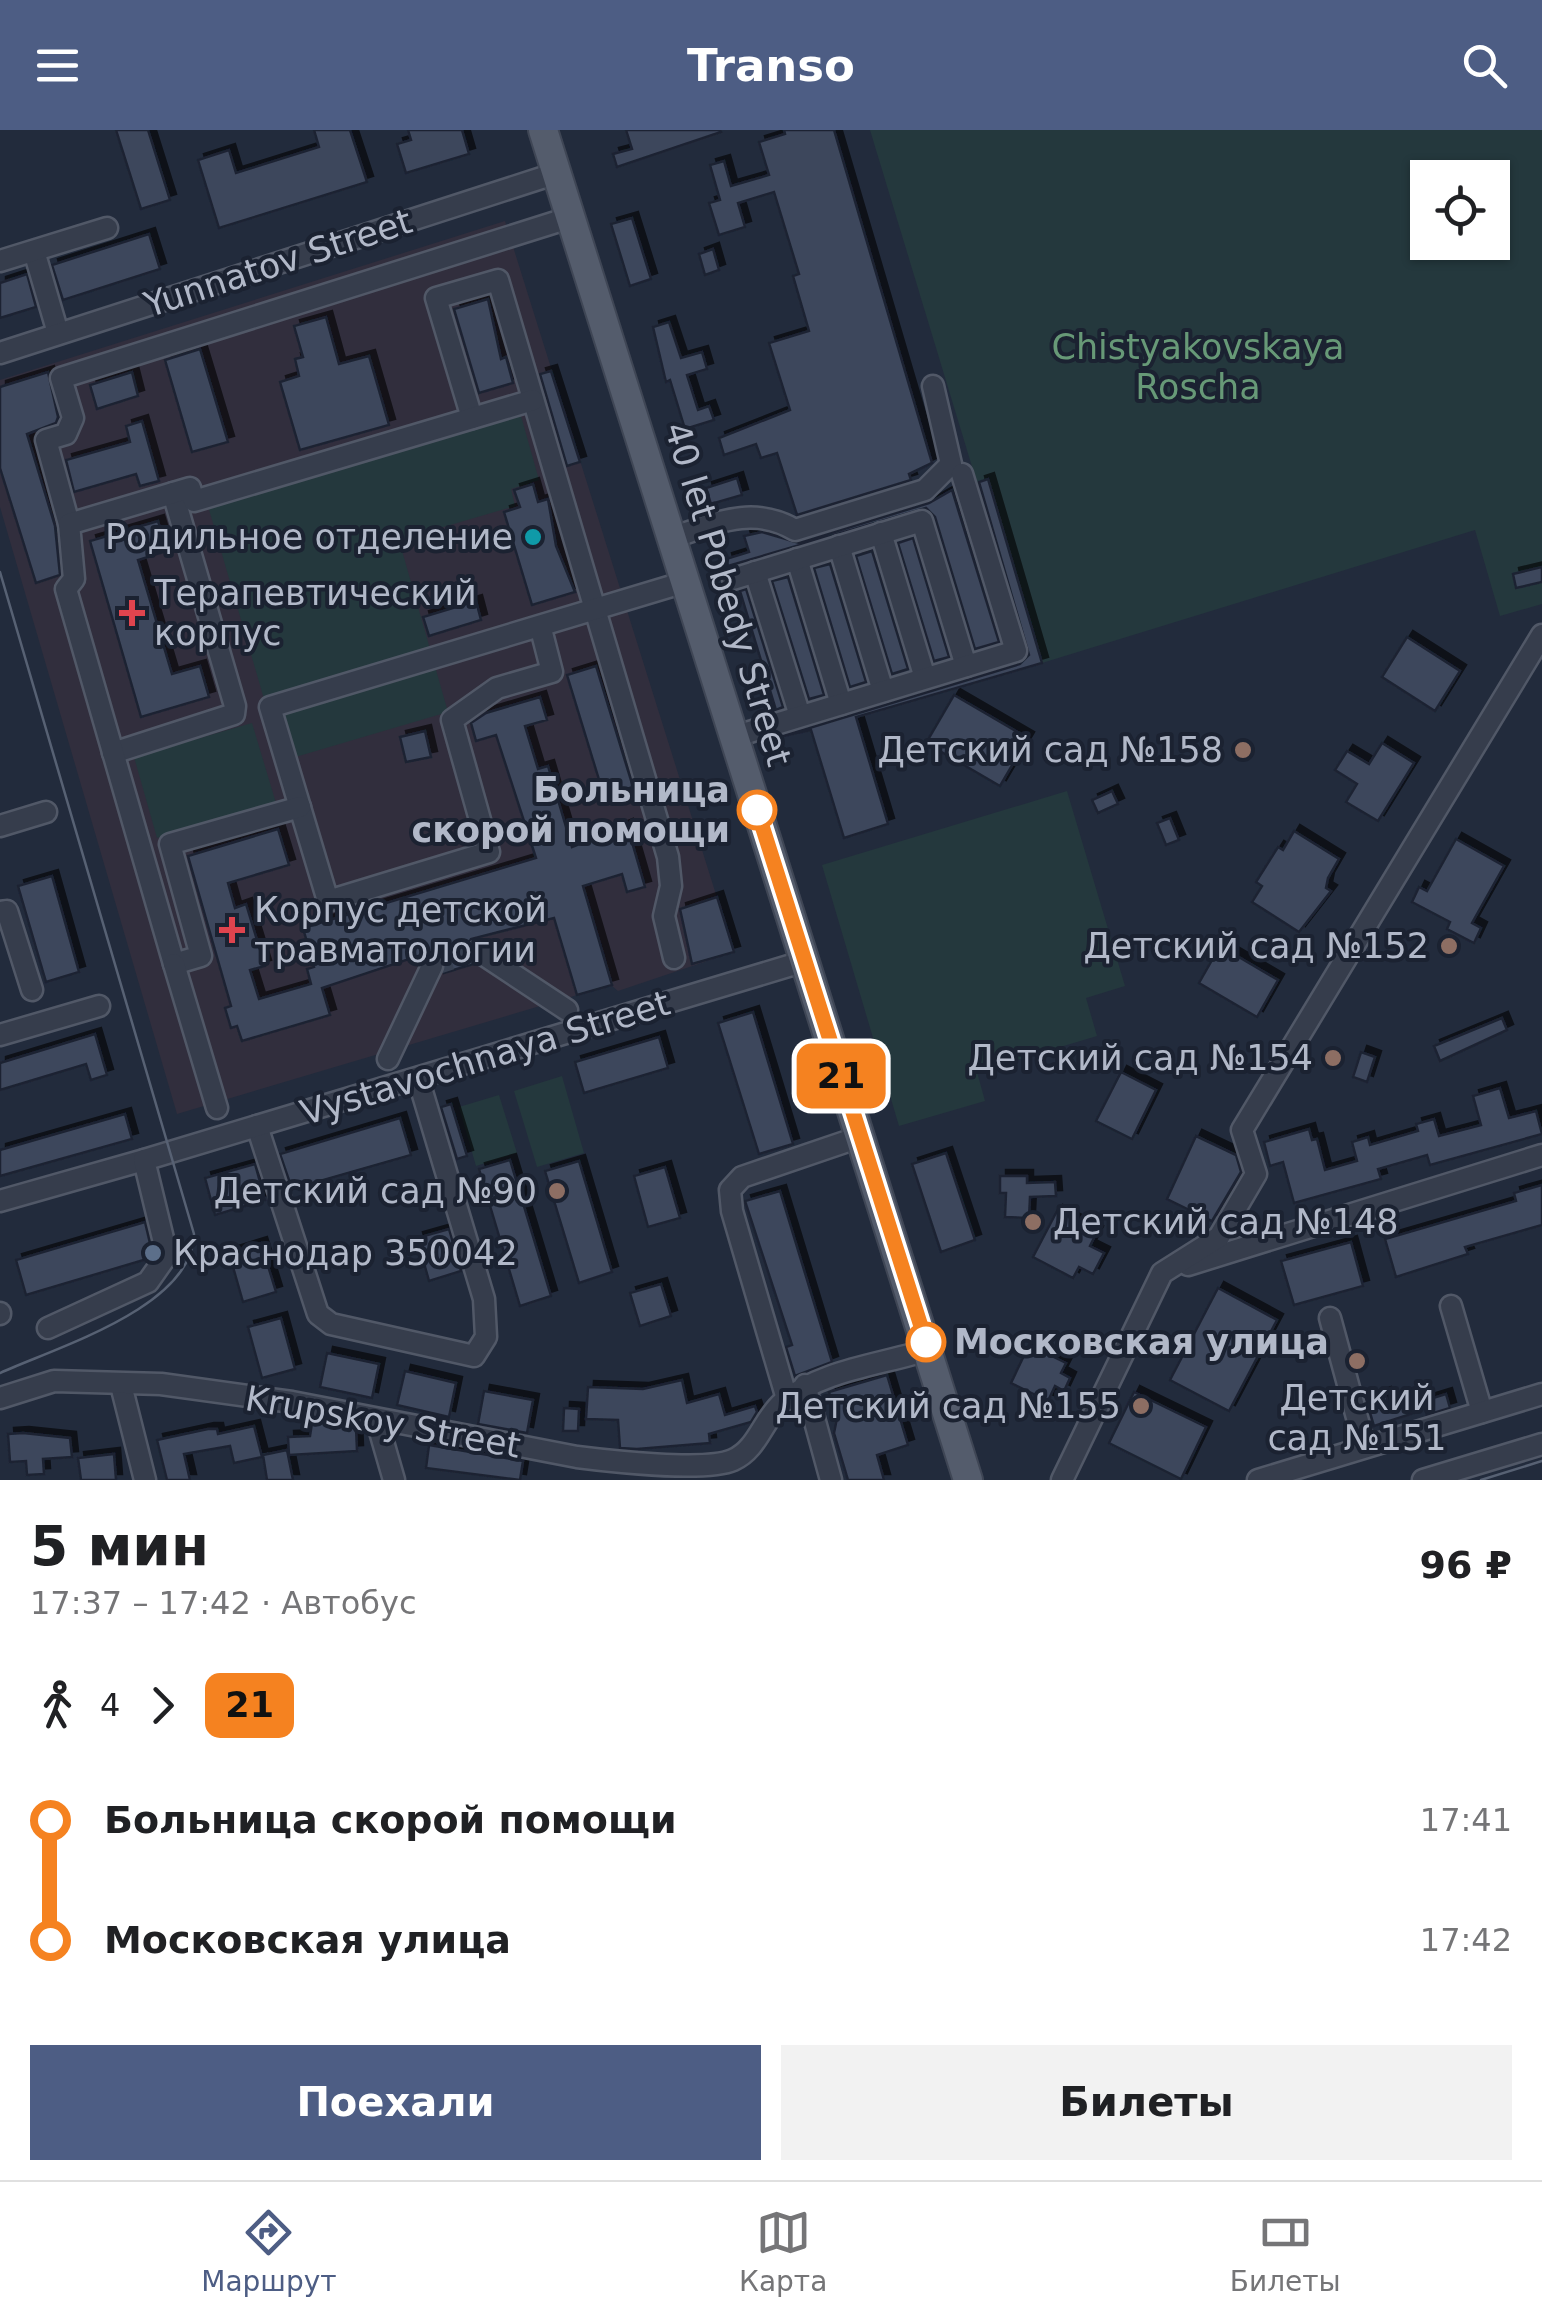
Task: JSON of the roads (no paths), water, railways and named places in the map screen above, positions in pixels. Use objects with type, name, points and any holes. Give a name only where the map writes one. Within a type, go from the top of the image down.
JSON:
[{"type":"main road","name":"40 let Pobedy Street","points":[[527,130],[549,176],[672,538],[678,584],[797,964],[968,1480]]},
{"type":"main road","name":"40 let Pobedy Street","points":[[543,130],[556,222],[733,737],[846,1142],[950,1480]]},
{"type":"street","name":"Yunnatov Street","points":[[0,352],[549,176]]},
{"type":"street","points":[[217,1108],[66,588],[74,579],[70,524],[46,440],[66,434],[73,418],[61,378],[556,222]]},
{"type":"street","points":[[0,262],[107,228]]},
{"type":"street","points":[[34,251],[58,333]]},
{"type":"street","points":[[472,418],[436,298],[498,280],[668,857],[671,886],[664,916],[674,958]]},
{"type":"street","points":[[672,538],[746,514],[782,521],[794,530],[926,490],[951,464],[932,386]]},
{"type":"street","points":[[70,524],[190,488],[194,500],[533,400]]},
{"type":"street","points":[[733,737],[1016,650],[962,474]]},
{"type":"street","points":[[113,753],[234,714],[235,706],[173,493]]},
{"type":"street","points":[[733,578],[922,521],[966,666]]},
{"type":"street","points":[[881,533],[925,678]]},
{"type":"street","points":[[839,546],[884,691]]},
{"type":"street","points":[[797,559],[841,704]]},
{"type":"street","points":[[755,572],[800,716]]},
{"type":"street","points":[[541,629],[552,672],[497,688],[452,720],[489,852],[328,901],[270,708],[541,629],[678,584]]},
{"type":"street","points":[[1062,1480],[1162,1273],[1219,1237],[1256,1174],[1242,1130],[1542,636]]},
{"type":"street","points":[[141,852],[300,807]]},
{"type":"street","points":[[0,826],[46,812]]},
{"type":"street","points":[[170,844],[202,956],[174,964]]},
{"type":"street","points":[[0,912],[7,911],[32,990]]},
{"type":"street","points":[[478,951],[567,1010]]},
{"type":"street","name":"Vystavochnaya Street","points":[[0,1201],[797,964]]},
{"type":"street","points":[[388,1060],[432,966]]},
{"type":"street","points":[[0,1035],[100,1006]]},
{"type":"street","points":[[257,1126],[318,1314],[331,1324],[474,1356],[486,1337],[484,1298],[418,1078]]},
{"type":"street","points":[[787,1399],[732,1211],[730,1190],[742,1177],[846,1142]]},
{"type":"street","points":[[1162,1273],[1542,1155]]},
{"type":"street","points":[[48,1328],[148,1282],[159,1271],[167,1256],[144,1160]]},
{"type":"street","points":[[1450,1306],[1482,1412]]},
{"type":"street","points":[[1330,1318],[1365,1447]]},
{"type":"street","name":"Krupskoy Street","points":[[0,1398],[54,1381],[160,1384],[292,1402],[626,1472],[728,1462],[747,1452],[787,1399],[805,1385],[913,1354]]},
{"type":"street","points":[[122,1385],[144,1480]]},
{"type":"street","points":[[805,1385],[831,1480]]},
{"type":"street","points":[[1258,1480],[1542,1394]]},
{"type":"street","points":[[377,1421],[394,1480]]},
{"type":"street","points":[[1424,1480],[1542,1444]]},
{"type":"tunnel","points":[[432,966],[478,951]]},
{"type":"tram line","points":[[0,572],[194,1234],[188,1260],[171,1283],[147,1303],[86,1337],[0,1373]]},
{"type":"tram line","points":[[1481,1480],[1542,1461]]},
{"type":"place","name":"Родильное отделение","points":[[533,537]]},
{"type":"place","name":"Терапевтический корпус","points":[[132,613]]},
{"type":"place","name":"Детский сад №158","points":[[1243,750]]},
{"type":"place","name":"Больница скорой помощи","points":[[757,810]]},
{"type":"place","name":"Корпус детской травматологии","points":[[232,930]]},
{"type":"place","name":"Детский сад №152","points":[[1449,946]]},
{"type":"place","name":"Детский сад №154","points":[[1333,1058]]},
{"type":"place","name":"Детский сад №90","points":[[557,1191]]},
{"type":"place","name":"Детский сад №148","points":[[1033,1222]]},
{"type":"place","name":"Краснодар 350042","points":[[153,1253]]},
{"type":"place","name":"Московская улица","points":[[926,1342]]},
{"type":"place","name":"Детский сад №151","points":[[1357,1361]]},
{"type":"place","name":"Детский сад №155","points":[[1141,1406]]},
{"type":"park label","name":"Chistyakovskaya Roscha","points":[[1198,367]]}]
